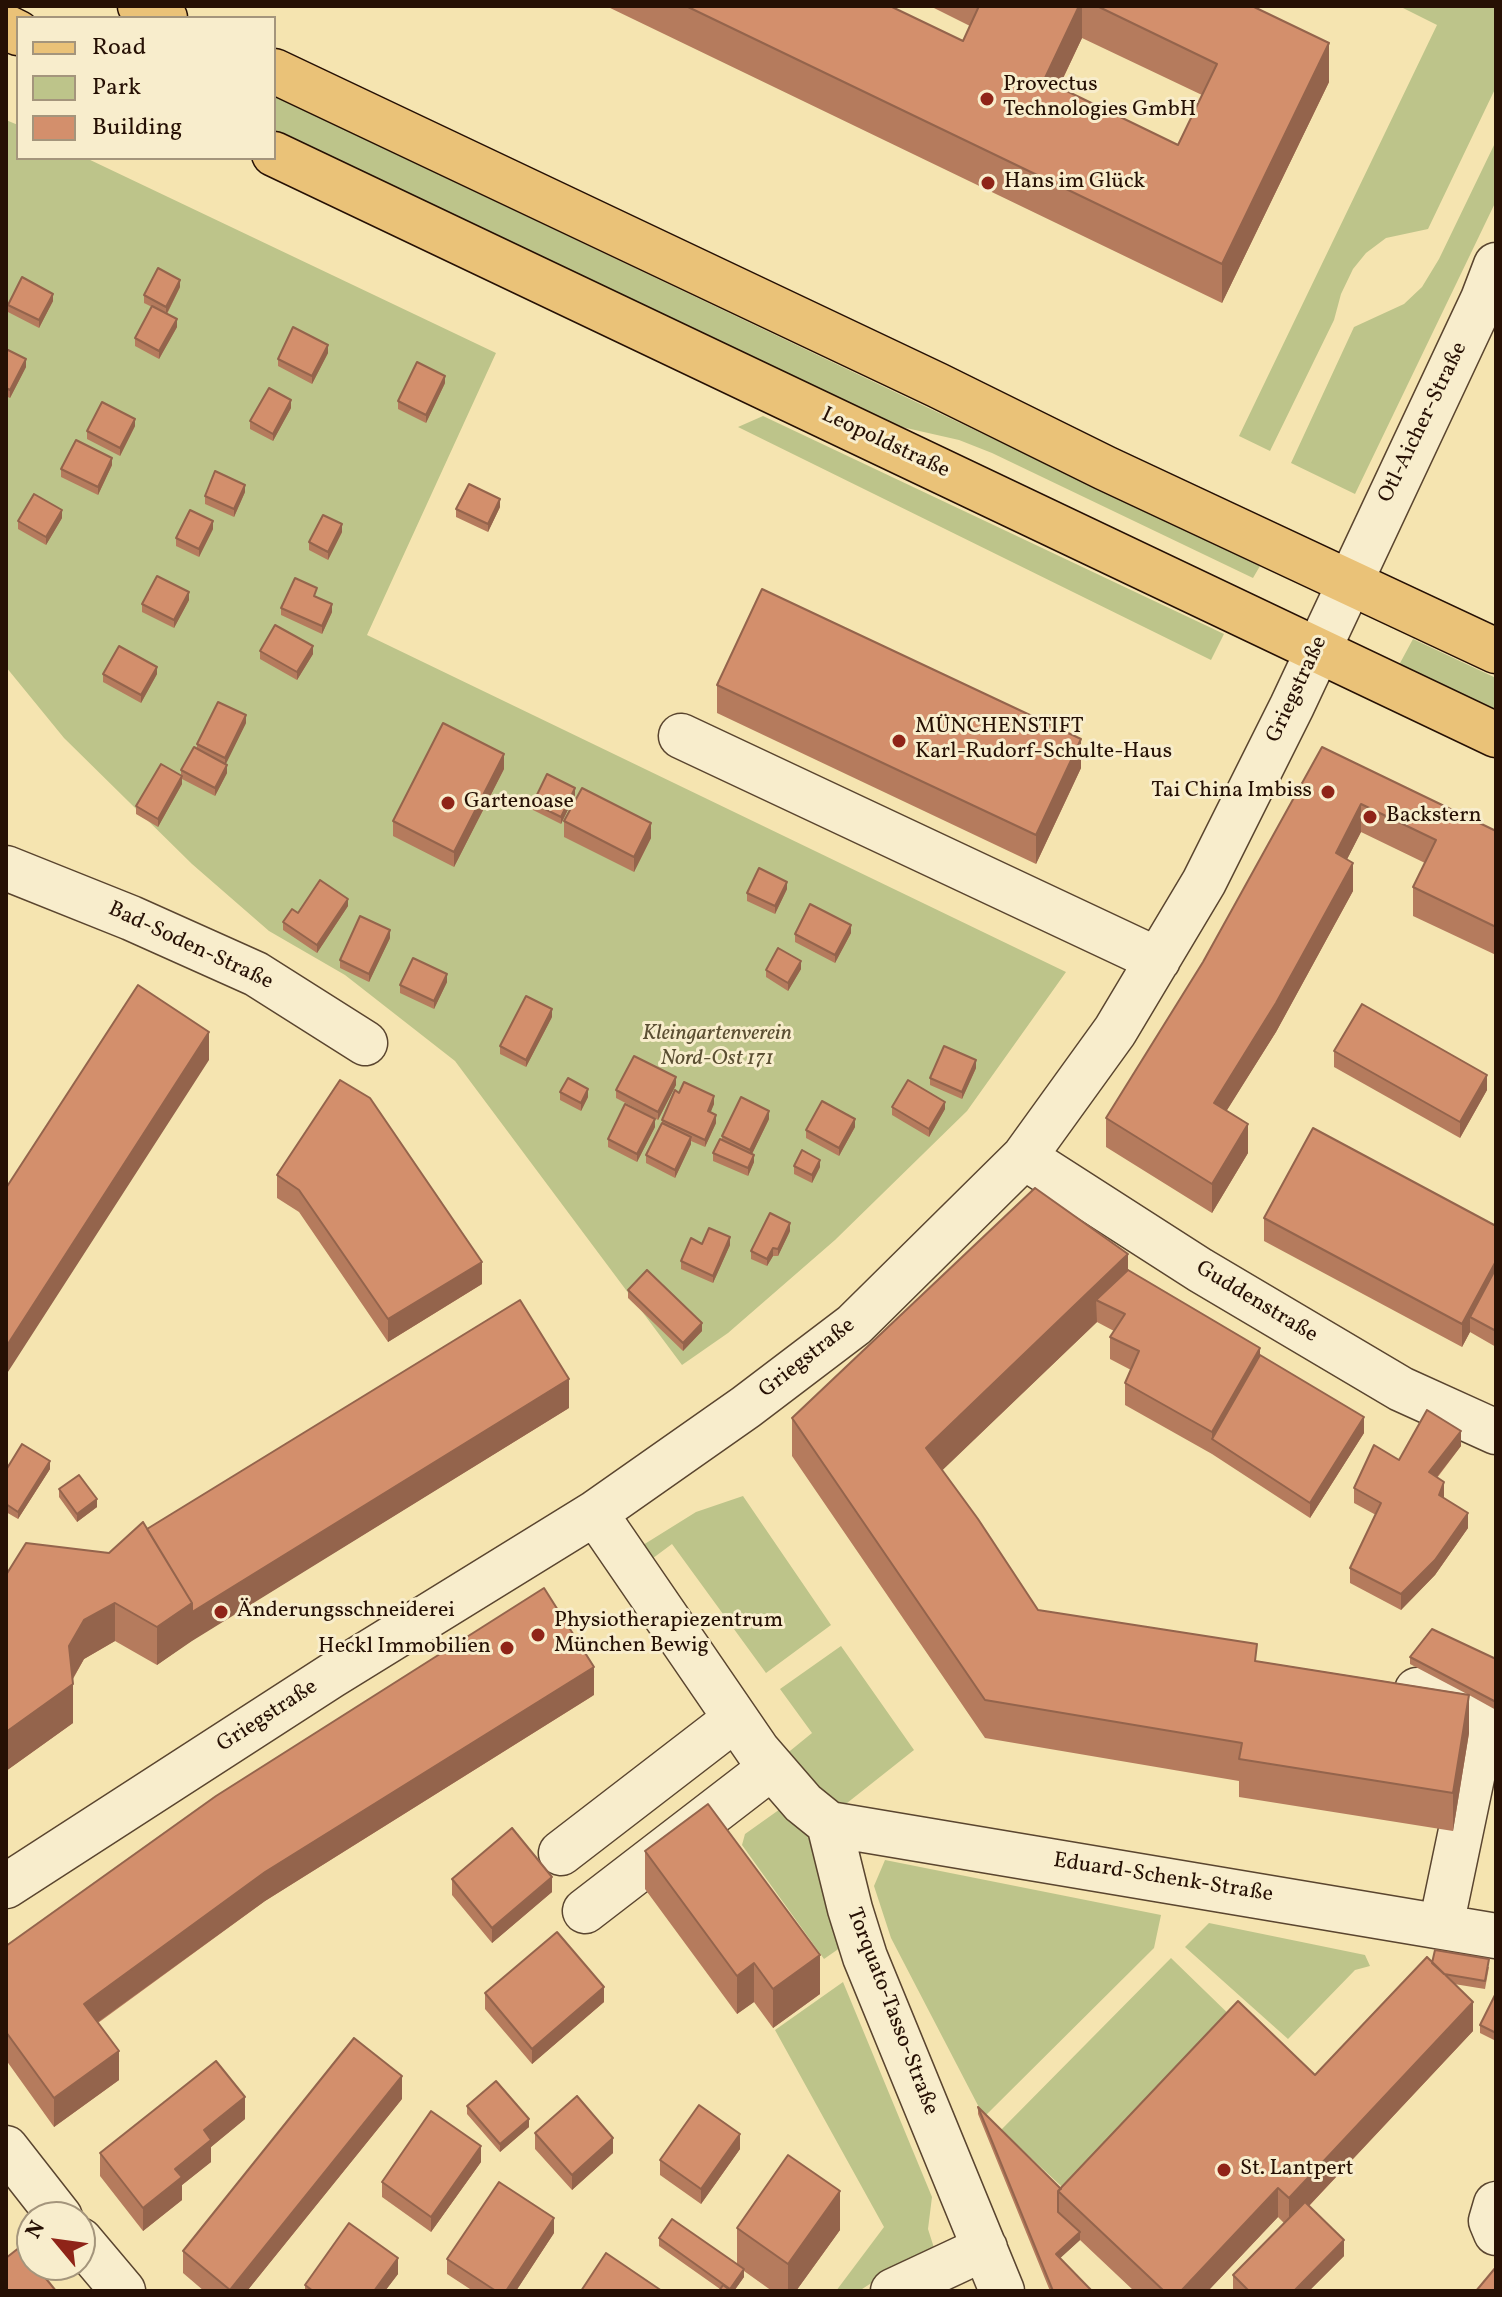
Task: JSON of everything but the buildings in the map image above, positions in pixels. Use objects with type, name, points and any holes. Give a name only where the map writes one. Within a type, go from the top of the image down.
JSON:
[{"type":"main road","points":[[140,6],[161,16]]},
{"type":"main road","points":[[276,72],[1496,651]]},
{"type":"main road","name":"Leopoldstraße","points":[[276,155],[1496,735]]},
{"type":"street","name":"Otl-Aicher-Straße","points":[[1349,581],[1483,299],[1496,265]]},
{"type":"street","name":"Griegstraße","points":[[10,1875],[595,1513],[746,1407],[854,1325],[1024,1157],[1115,1031],[1204,882],[1349,581]]},
{"type":"street","points":[[681,736],[1158,960]]},
{"type":"street","name":"Bad-Soden-Straße","points":[[6,868],[131,918],[256,974],[365,1043]]},
{"type":"street","name":"Guddenstraße","points":[[1024,1157],[1200,1270],[1401,1389],[1496,1432]]},
{"type":"street","points":[[595,1513],[735,1719],[803,1803],[829,1824]]},
{"type":"street","points":[[1415,1689],[1483,1725],[1441,1926]]},
{"type":"street","points":[[561,1853],[735,1719]]},
{"type":"street","points":[[585,1911],[772,1767]]},
{"type":"street","name":"Eduard-Schenk-Straße","points":[[829,1824],[1496,1936]]},
{"type":"street","name":"Torquato-Tasso-Straße","points":[[829,1824],[865,1957],[1002,2291]]},
{"type":"street","points":[[9,2159],[46,2201]]},
{"type":"street","points":[[1496,2204],[1491,2221],[1496,2233]]},
{"type":"street","points":[[893,2291],[985,2248]]},
{"type":"street","points":[[96,2259],[123,2291]]},
{"type":"green space","points":[[1399,6],[1496,6],[1496,87],[1428,229],[1386,238],[1366,253],[1353,269],[1341,294],[1334,320],[1270,451],[1239,436],[1437,25]]},
{"type":"green space","points":[[276,97],[1260,566],[1253,578],[992,453],[959,440],[893,425],[276,133]]},
{"type":"green space","name":"Kleingartenverein Nord-Ost 171","points":[[6,120],[16,124],[16,160],[90,160],[496,353],[367,635],[1066,972],[967,1111],[835,1240],[728,1333],[682,1365],[455,1061],[345,975],[269,931],[192,864],[64,738],[6,667]]},
{"type":"green space","points":[[1496,141],[1496,201],[1355,494],[1291,463],[1354,327],[1404,304],[1422,287],[1439,259]]},
{"type":"green space","points":[[763,416],[1224,634],[1211,660],[738,427]]},
{"type":"green space","points":[[1413,639],[1496,678],[1496,711],[1399,665]]},
{"type":"green space","points":[[743,1496],[831,1625],[766,1673],[672,1544],[645,1564],[635,1550],[696,1512]]},
{"type":"green space","points":[[841,1646],[914,1750],[842,1807],[817,1789],[785,1755],[812,1733],[780,1689]]},
{"type":"green space","points":[[783,1807],[813,1827],[847,1943],[824,1959],[742,1845],[745,1834]]},
{"type":"green space","points":[[885,1860],[1161,1915],[1154,1948],[984,2117],[891,1938],[874,1886]]},
{"type":"green space","points":[[1209,1923],[1365,1955],[1370,1966],[1355,1970],[1288,2039],[1185,1947]]},
{"type":"green space","points":[[1171,1958],[1240,2025],[1075,2199],[1001,2130]]},
{"type":"green space","points":[[843,1982],[932,2197],[928,2229],[935,2251],[890,2271],[859,2291],[836,2291],[884,2227],[775,2030]]},
{"type":"place","name":"Provectus Technologies GmbH","points":[[987,99]]},
{"type":"place","name":"Hans im Glück","points":[[988,183]]},
{"type":"place","name":"MÜNCHENSTIFT Karl-Rudorf-Schulte-Haus","points":[[899,741]]},
{"type":"place","name":"Tai China Imbiss","points":[[1328,792]]},
{"type":"place","name":"Gartenoase","points":[[448,803]]},
{"type":"place","name":"Backstern","points":[[1370,817]]},
{"type":"place","name":"Änderungsschneiderei","points":[[221,1612]]},
{"type":"place","name":"Physiotherapiezentrum München Bewig","points":[[538,1635]]},
{"type":"place","name":"Heckl Immobilien","points":[[507,1648]]},
{"type":"place","name":"St. Lantpert","points":[[1224,2170]]}]
